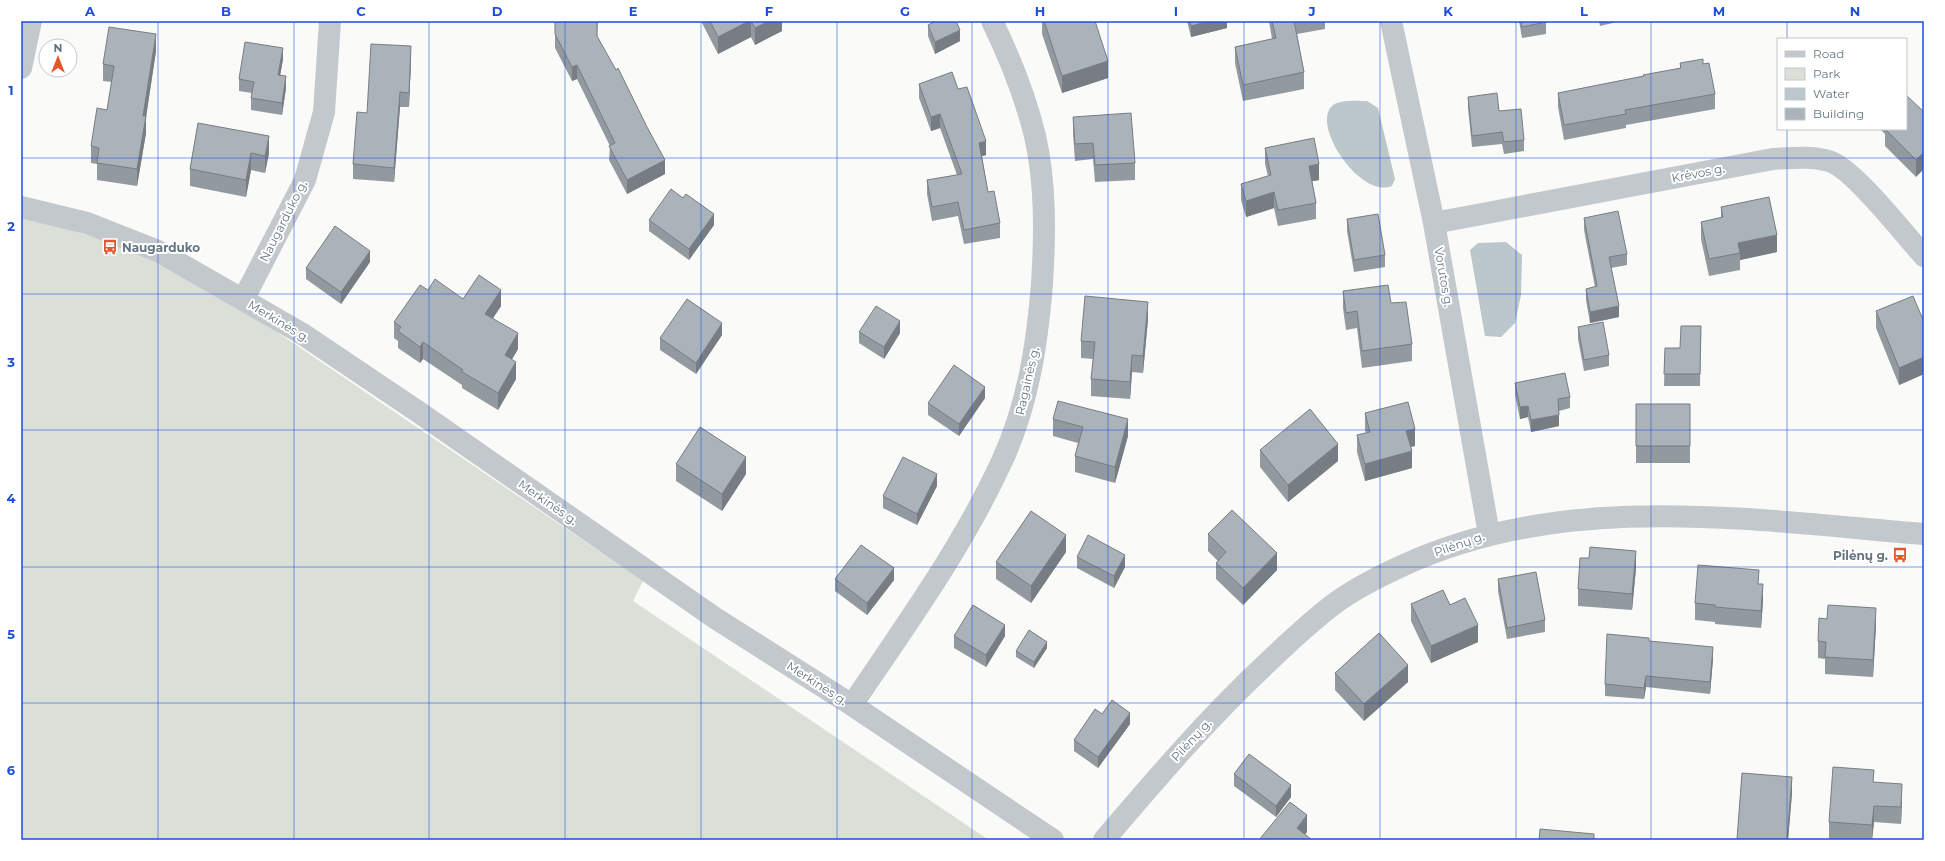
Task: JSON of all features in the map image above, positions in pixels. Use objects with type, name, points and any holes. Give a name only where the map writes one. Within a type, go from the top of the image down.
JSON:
[{"type":"street","points":[[21,68],[31,21]]},
{"type":"street","name":"Naugarduko g.","points":[[243,300],[305,180],[324,112],[330,21]]},
{"type":"street","name":"Ragainės g.","points":[[852,705],[935,582],[977,512],[1003,460],[1018,424],[1032,370],[1039,326],[1044,248],[1042,174],[1035,136],[1024,96],[1010,58],[992,21]]},
{"type":"street","name":"Vorutos g.","points":[[1391,21],[1434,223],[1489,534]]},
{"type":"street","name":"Krėvos g.","points":[[1434,223],[1773,159],[1808,158],[1830,161],[1851,174],[1924,256]]},
{"type":"street","name":"Merkinės g.","points":[[21,207],[87,223],[158,251],[301,333],[420,413],[715,618],[852,705],[1053,840]]},
{"type":"street","name":"Pilėnų g.","points":[[1104,840],[1178,753],[1236,691],[1294,637],[1335,603],[1385,574],[1446,548],[1489,534],[1570,521],[1672,516],[1718,517],[1924,534]]},
{"type":"green space","points":[[21,217],[52,223],[146,255],[258,319],[643,581],[633,601],[989,840],[21,840]]},
{"type":"water","points":[[1367,101],[1378,108],[1395,179],[1392,186],[1379,187],[1366,182],[1353,171],[1342,158],[1333,143],[1328,128],[1327,115],[1332,106],[1339,102]]},
{"type":"water","points":[[1506,242],[1522,255],[1521,295],[1515,323],[1501,337],[1485,336],[1470,250],[1478,243]]},
{"type":"building","points":[[555,21],[597,21],[597,36],[616,70],[618,68],[665,160],[627,180],[609,146],[615,143],[577,65],[572,67],[555,34]]},
{"type":"building","points":[[710,21],[749,21],[718,37]]},
{"type":"building","points":[[751,21],[769,21],[755,28]]},
{"type":"building","points":[[936,21],[956,21],[960,30],[935,42],[928,25]]},
{"type":"building","points":[[1044,21],[1095,21],[1108,61],[1062,76]]},
{"type":"building","points":[[1190,21],[1210,21],[1191,26]]},
{"type":"building","points":[[1272,21],[1294,21],[1304,72],[1243,85],[1235,47],[1276,38]]},
{"type":"building","points":[[1521,21],[1546,21],[1546,22],[1522,27]]},
{"type":"building","points":[[109,27],[156,34],[143,116],[146,116],[137,169],[97,163],[99,148],[91,146],[97,108],[107,110],[114,66],[103,64]]},
{"type":"building","points":[[245,42],[283,48],[278,75],[286,76],[282,103],[251,98],[254,82],[239,79]]},
{"type":"building","points":[[371,44],[411,46],[409,93],[400,92],[394,168],[353,164],[357,112],[367,113]]},
{"type":"building","points":[[1703,59],[1703,64],[1709,63],[1715,94],[1625,110],[1626,114],[1564,125],[1558,93],[1681,68],[1680,63]]},
{"type":"building","points":[[952,72],[958,89],[967,87],[986,141],[979,143],[988,192],[994,191],[1000,223],[964,230],[958,202],[932,207],[927,180],[962,174],[940,114],[931,117],[919,84]]},
{"type":"building","points":[[1497,93],[1499,111],[1521,109],[1524,140],[1504,142],[1502,132],[1472,136],[1468,97]]},
{"type":"building","points":[[1907,96],[1924,112],[1924,152],[1916,160],[1886,130],[1907,130]]},
{"type":"building","points":[[1131,113],[1135,163],[1095,165],[1093,143],[1075,144],[1073,117]]},
{"type":"building","points":[[198,123],[269,136],[265,156],[251,153],[246,180],[190,169]]},
{"type":"building","points":[[1314,138],[1319,164],[1309,166],[1316,203],[1278,210],[1274,192],[1246,201],[1241,184],[1271,175],[1265,148]]},
{"type":"building","points":[[671,189],[683,198],[686,194],[714,214],[689,249],[649,220]]},
{"type":"building","points":[[1769,197],[1777,235],[1738,243],[1740,253],[1709,259],[1701,222],[1723,217],[1721,207]]},
{"type":"building","points":[[1618,211],[1627,254],[1609,257],[1619,306],[1590,312],[1586,289],[1597,286],[1584,218]]},
{"type":"building","points":[[1378,214],[1385,255],[1354,260],[1347,219]]},
{"type":"building","points":[[335,226],[370,251],[341,292],[306,268]]},
{"type":"building","points":[[479,275],[501,290],[485,314],[518,333],[505,355],[516,362],[498,393],[462,372],[463,370],[423,342],[420,347],[398,331],[401,327],[394,322],[420,285],[428,290],[435,279],[463,299]]},
{"type":"building","points":[[1388,285],[1391,303],[1406,302],[1412,344],[1362,351],[1357,311],[1346,313],[1343,291]]},
{"type":"building","points":[[1085,296],[1148,302],[1143,356],[1132,355],[1130,382],[1091,379],[1095,342],[1081,341]]},
{"type":"building","points":[[1913,296],[1924,322],[1924,357],[1899,368],[1876,311]]},
{"type":"building","points":[[687,299],[722,323],[696,363],[660,338]]},
{"type":"building","points":[[876,306],[900,321],[884,347],[859,332]]},
{"type":"building","points":[[1603,322],[1609,355],[1584,360],[1578,327]]},
{"type":"building","points":[[1681,326],[1701,326],[1700,374],[1664,374],[1665,348],[1680,348]]},
{"type":"building","points":[[954,365],[985,387],[959,424],[928,403]]},
{"type":"building","points":[[1565,373],[1570,397],[1558,399],[1559,415],[1531,420],[1528,406],[1520,407],[1515,383]]},
{"type":"building","points":[[1058,401],[1128,419],[1115,467],[1075,456],[1083,427],[1053,419]]},
{"type":"building","points":[[1408,402],[1415,429],[1406,431],[1412,451],[1365,464],[1357,435],[1370,432],[1365,413]]},
{"type":"building","points":[[1636,404],[1690,404],[1690,446],[1636,446]]},
{"type":"building","points":[[1310,409],[1338,444],[1288,485],[1260,450]]},
{"type":"building","points":[[700,427],[746,457],[722,494],[676,464]]},
{"type":"building","points":[[903,457],[937,474],[917,514],[883,496]]},
{"type":"building","points":[[1232,510],[1277,553],[1243,588],[1216,563],[1226,552],[1208,534]]},
{"type":"building","points":[[1031,511],[1066,535],[1031,586],[996,562]]},
{"type":"building","points":[[1088,535],[1125,555],[1114,576],[1077,557]]},
{"type":"building","points":[[861,545],[894,568],[867,603],[835,579]]},
{"type":"building","points":[[1590,547],[1636,551],[1632,594],[1578,589],[1580,558],[1589,558]]},
{"type":"building","points":[[1698,565],[1759,570],[1758,584],[1763,584],[1761,611],[1715,607],[1715,605],[1695,603]]},
{"type":"building","points":[[1536,572],[1545,620],[1507,628],[1498,579]]},
{"type":"building","points":[[1443,590],[1450,605],[1465,598],[1478,625],[1431,646],[1411,604]]},
{"type":"building","points":[[973,605],[1005,625],[986,655],[954,636]]},
{"type":"building","points":[[1828,605],[1876,608],[1873,660],[1825,657],[1826,642],[1818,641],[1819,618],[1827,619]]},
{"type":"building","points":[[1029,630],[1047,642],[1034,662],[1016,651]]},
{"type":"building","points":[[1379,633],[1408,665],[1364,704],[1335,673]]},
{"type":"building","points":[[1607,634],[1649,638],[1649,641],[1713,647],[1710,682],[1646,676],[1644,688],[1605,684]]},
{"type":"building","points":[[1112,700],[1130,713],[1098,757],[1074,740],[1095,709],[1102,714]]},
{"type":"building","points":[[1249,754],[1291,785],[1276,806],[1234,774]]},
{"type":"building","points":[[1833,767],[1874,770],[1873,782],[1902,784],[1901,807],[1874,806],[1872,825],[1829,822]]},
{"type":"building","points":[[1742,773],[1792,777],[1787,840],[1737,839]]},
{"type":"building","points":[[1290,802],[1307,815],[1297,828],[1312,840],[1259,840]]},
{"type":"building","points":[[1540,829],[1594,834],[1594,840],[1539,840]]},
{"type":"place","name":"Naugarduko","points":[[110,247]]},
{"type":"place","name":"Pilėnų g.","points":[[1900,555]]}]
